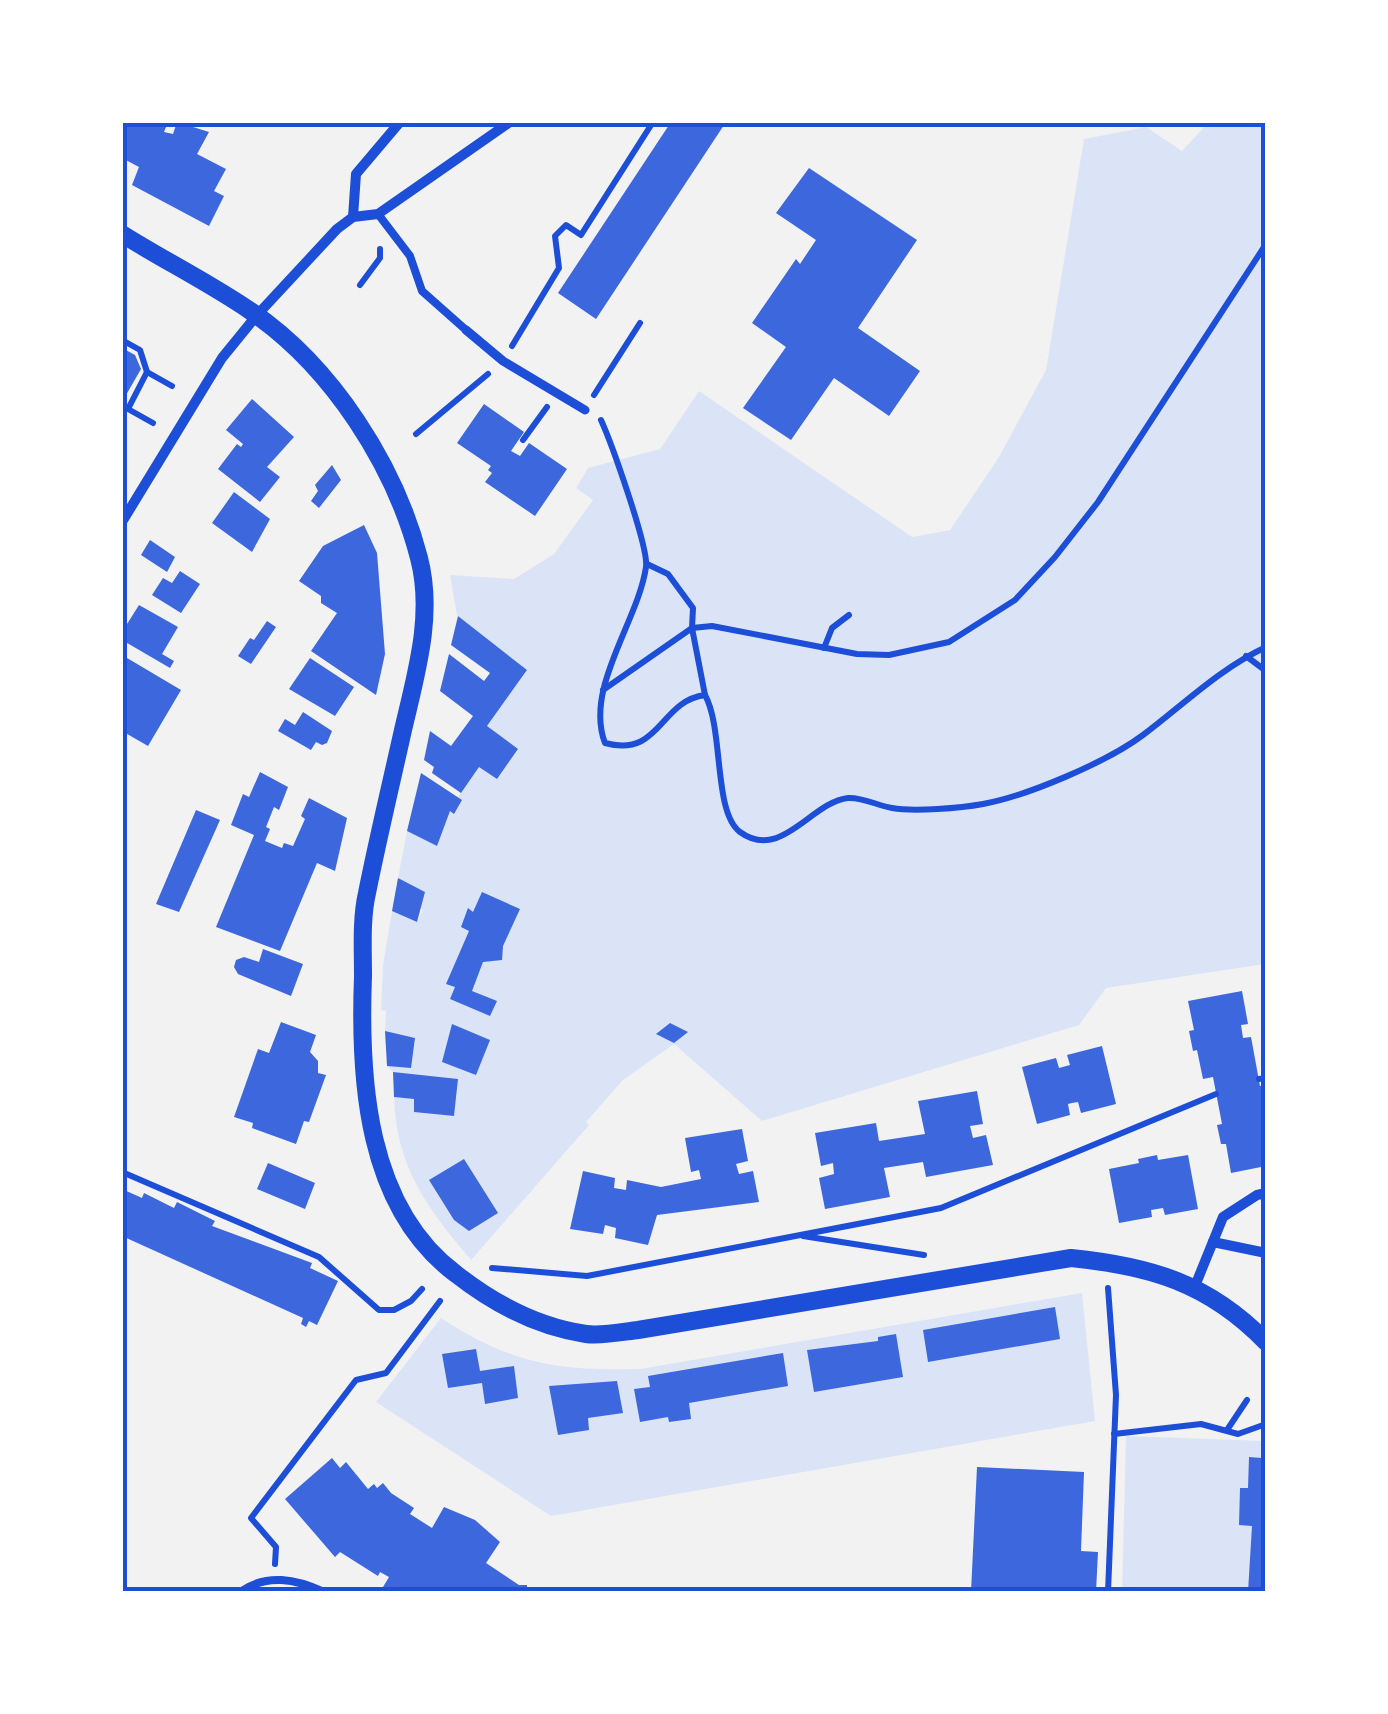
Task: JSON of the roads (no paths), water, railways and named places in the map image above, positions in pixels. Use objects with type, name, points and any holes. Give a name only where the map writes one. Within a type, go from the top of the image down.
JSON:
[{"type":"street","points":[[353,218],[356,174],[400,122]]},
{"type":"street","points":[[122,522],[222,358],[336,229],[353,218],[378,214],[510,122]]},
{"type":"street","points":[[122,234],[256,315],[322,377],[376,450],[408,520],[420,562],[425,608],[421,652],[366,898],[361,1040],[367,1102],[380,1158],[401,1209],[434,1258],[480,1292],[530,1318],[588,1334],[638,1330],[1071,1258],[1137,1267],[1195,1286],[1243,1319],[1266,1342]]},
{"type":"street","points":[[466,330],[503,362],[585,410]]},
{"type":"street","points":[[1195,1286],[1223,1216],[1266,1193]]},
{"type":"street","points":[[1213,1242],[1266,1253]]},
{"type":"lane","points":[[378,214],[410,256],[422,291],[466,330]]},
{"type":"lane","points":[[240,1592],[252,1584],[274,1579],[296,1580],[324,1592]]}]
